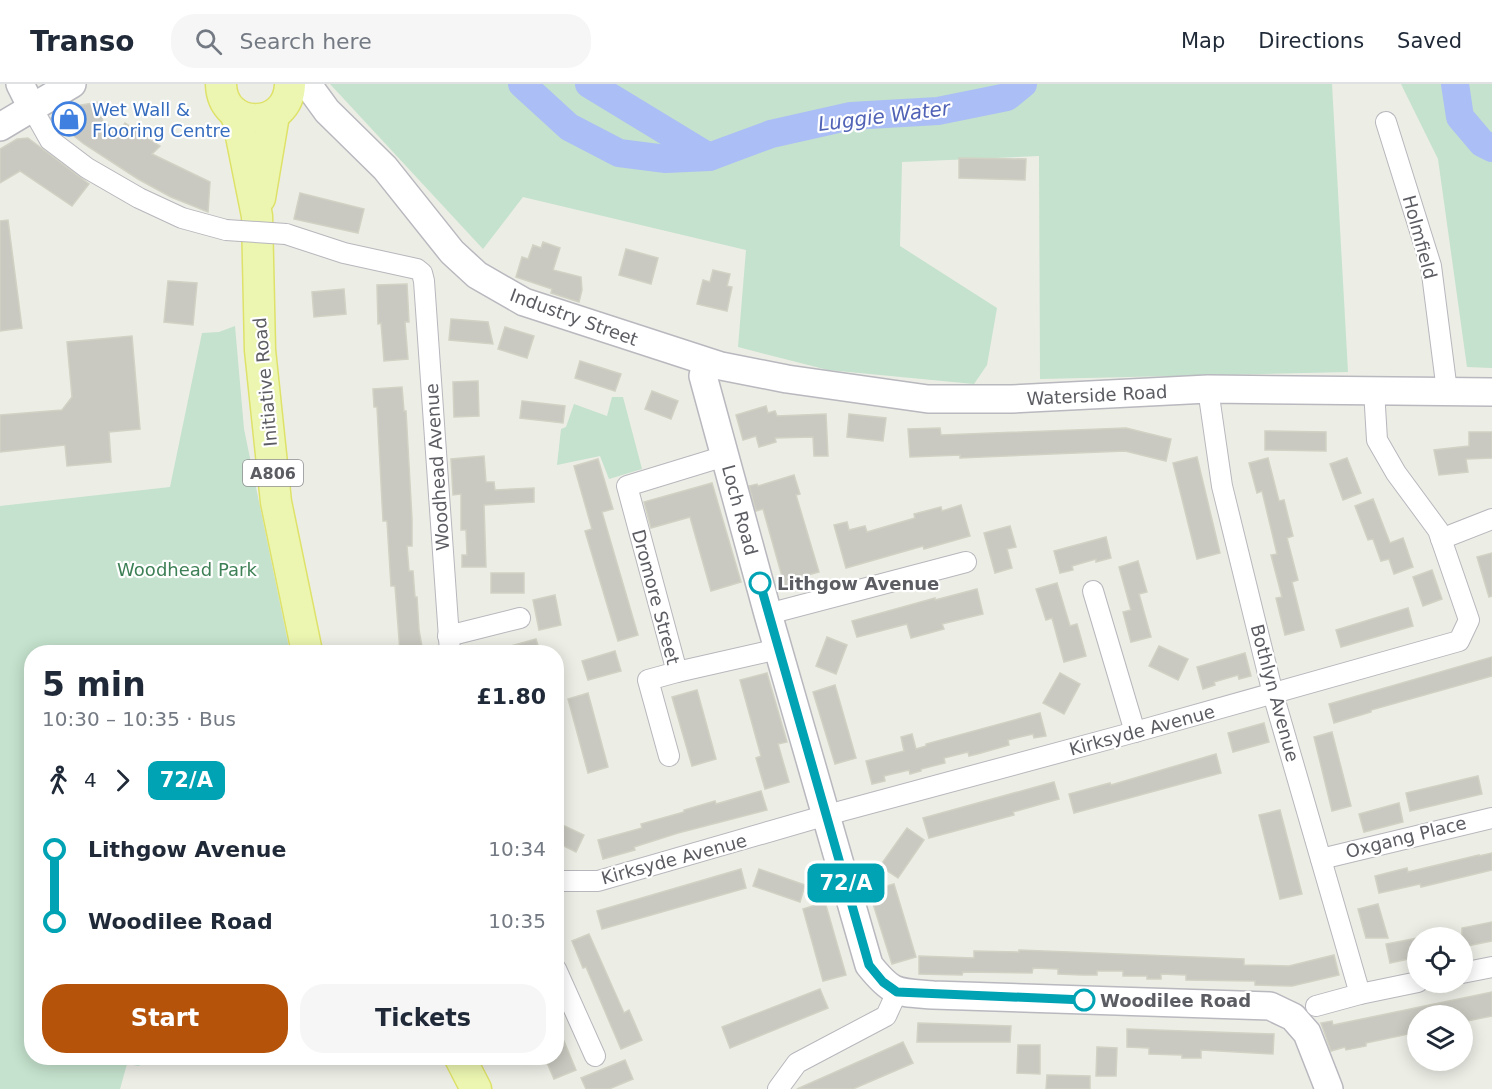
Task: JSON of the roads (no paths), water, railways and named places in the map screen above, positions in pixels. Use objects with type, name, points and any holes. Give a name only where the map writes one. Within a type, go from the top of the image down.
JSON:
[{"type":"main road","points":[[20,84],[32,108]]},
{"type":"main road","points":[[0,127],[72,84]]},
{"type":"main road","points":[[222,94],[250,119],[266,118],[276,113],[287,100],[290,84]]},
{"type":"main road","name":"Industry Street","points":[[304,84],[311,89],[327,111],[384,168],[453,252],[477,275],[524,302],[706,362]]},
{"type":"main road","name":"A806","points":[[222,94],[238,121],[257,216]]},
{"type":"main road","points":[[276,113],[327,111]]},
{"type":"main road","name":"A806","points":[[257,216],[276,113]]},
{"type":"main road","name":"Initiative Road","points":[[257,216],[260,350],[276,502],[306,645]]},
{"type":"main road","name":"Waterside Road","points":[[706,362],[787,380],[928,399],[1012,399],[1208,388],[1492,392]]},
{"type":"main road","name":"Loch Road","points":[[706,362],[703,376],[768,614],[869,965],[883,982],[897,992]]},
{"type":"main road","points":[[897,992],[1270,1006],[1304,1012],[1307,1033],[1329,1089]]},
{"type":"main road","points":[[464,1065],[476,1089]]},
{"type":"street","name":"Woodhead Avenue","points":[[32,108],[50,140],[87,168],[139,198],[182,218],[226,230],[286,234],[345,253],[417,268],[422,273],[449,644]]},
{"type":"street","name":"Holmfield","points":[[1386,122],[1431,266],[1447,391]]},
{"type":"street","name":"Bothlyn Avenue","points":[[1208,388],[1222,486],[1273,693],[1360,994]]},
{"type":"street","name":"Kirksyde Avenue","points":[[564,881],[598,881],[827,815],[1135,732],[1459,640],[1468,620],[1438,530],[1396,473],[1377,440],[1374,390]]},
{"type":"street","name":"Dromore Street","points":[[669,756],[648,680],[677,672],[627,486],[725,456]]},
{"type":"street","points":[[1441,539],[1492,519]]},
{"type":"street","points":[[768,614],[966,562]]},
{"type":"street","points":[[1094,591],[1135,732]]},
{"type":"street","points":[[449,644],[520,618]]},
{"type":"street","points":[[677,672],[778,649]]},
{"type":"street","name":"Oxgang Place","points":[[1321,859],[1492,818]]},
{"type":"street","points":[[1473,971],[1492,967]]},
{"type":"street","points":[[1304,1012],[1360,994],[1407,984]]},
{"type":"street","points":[[564,987],[595,1056]]},
{"type":"street","points":[[777,1089],[797,1063],[886,1016],[897,992]]},
{"type":"waterway","name":"Luggie Water","points":[[522,84],[569,127],[619,153],[666,159],[709,157],[771,134],[851,116],[938,111],[1007,97],[1023,84]]},
{"type":"waterway","name":"Luggie Water","points":[[589,84],[709,157]]},
{"type":"waterway","name":"Luggie Water","points":[[1455,84],[1460,117],[1482,143],[1492,148]]},
{"type":"place","name":"Wet Wall & Flooring Centre","points":[[69,119]]},
{"type":"place","name":"Lithgow Avenue","points":[[760,583]]},
{"type":"place","name":"Woodilee Road","points":[[1084,1000]]},
{"type":"park label","name":"Woodhead Park","points":[[187,569]]}]
